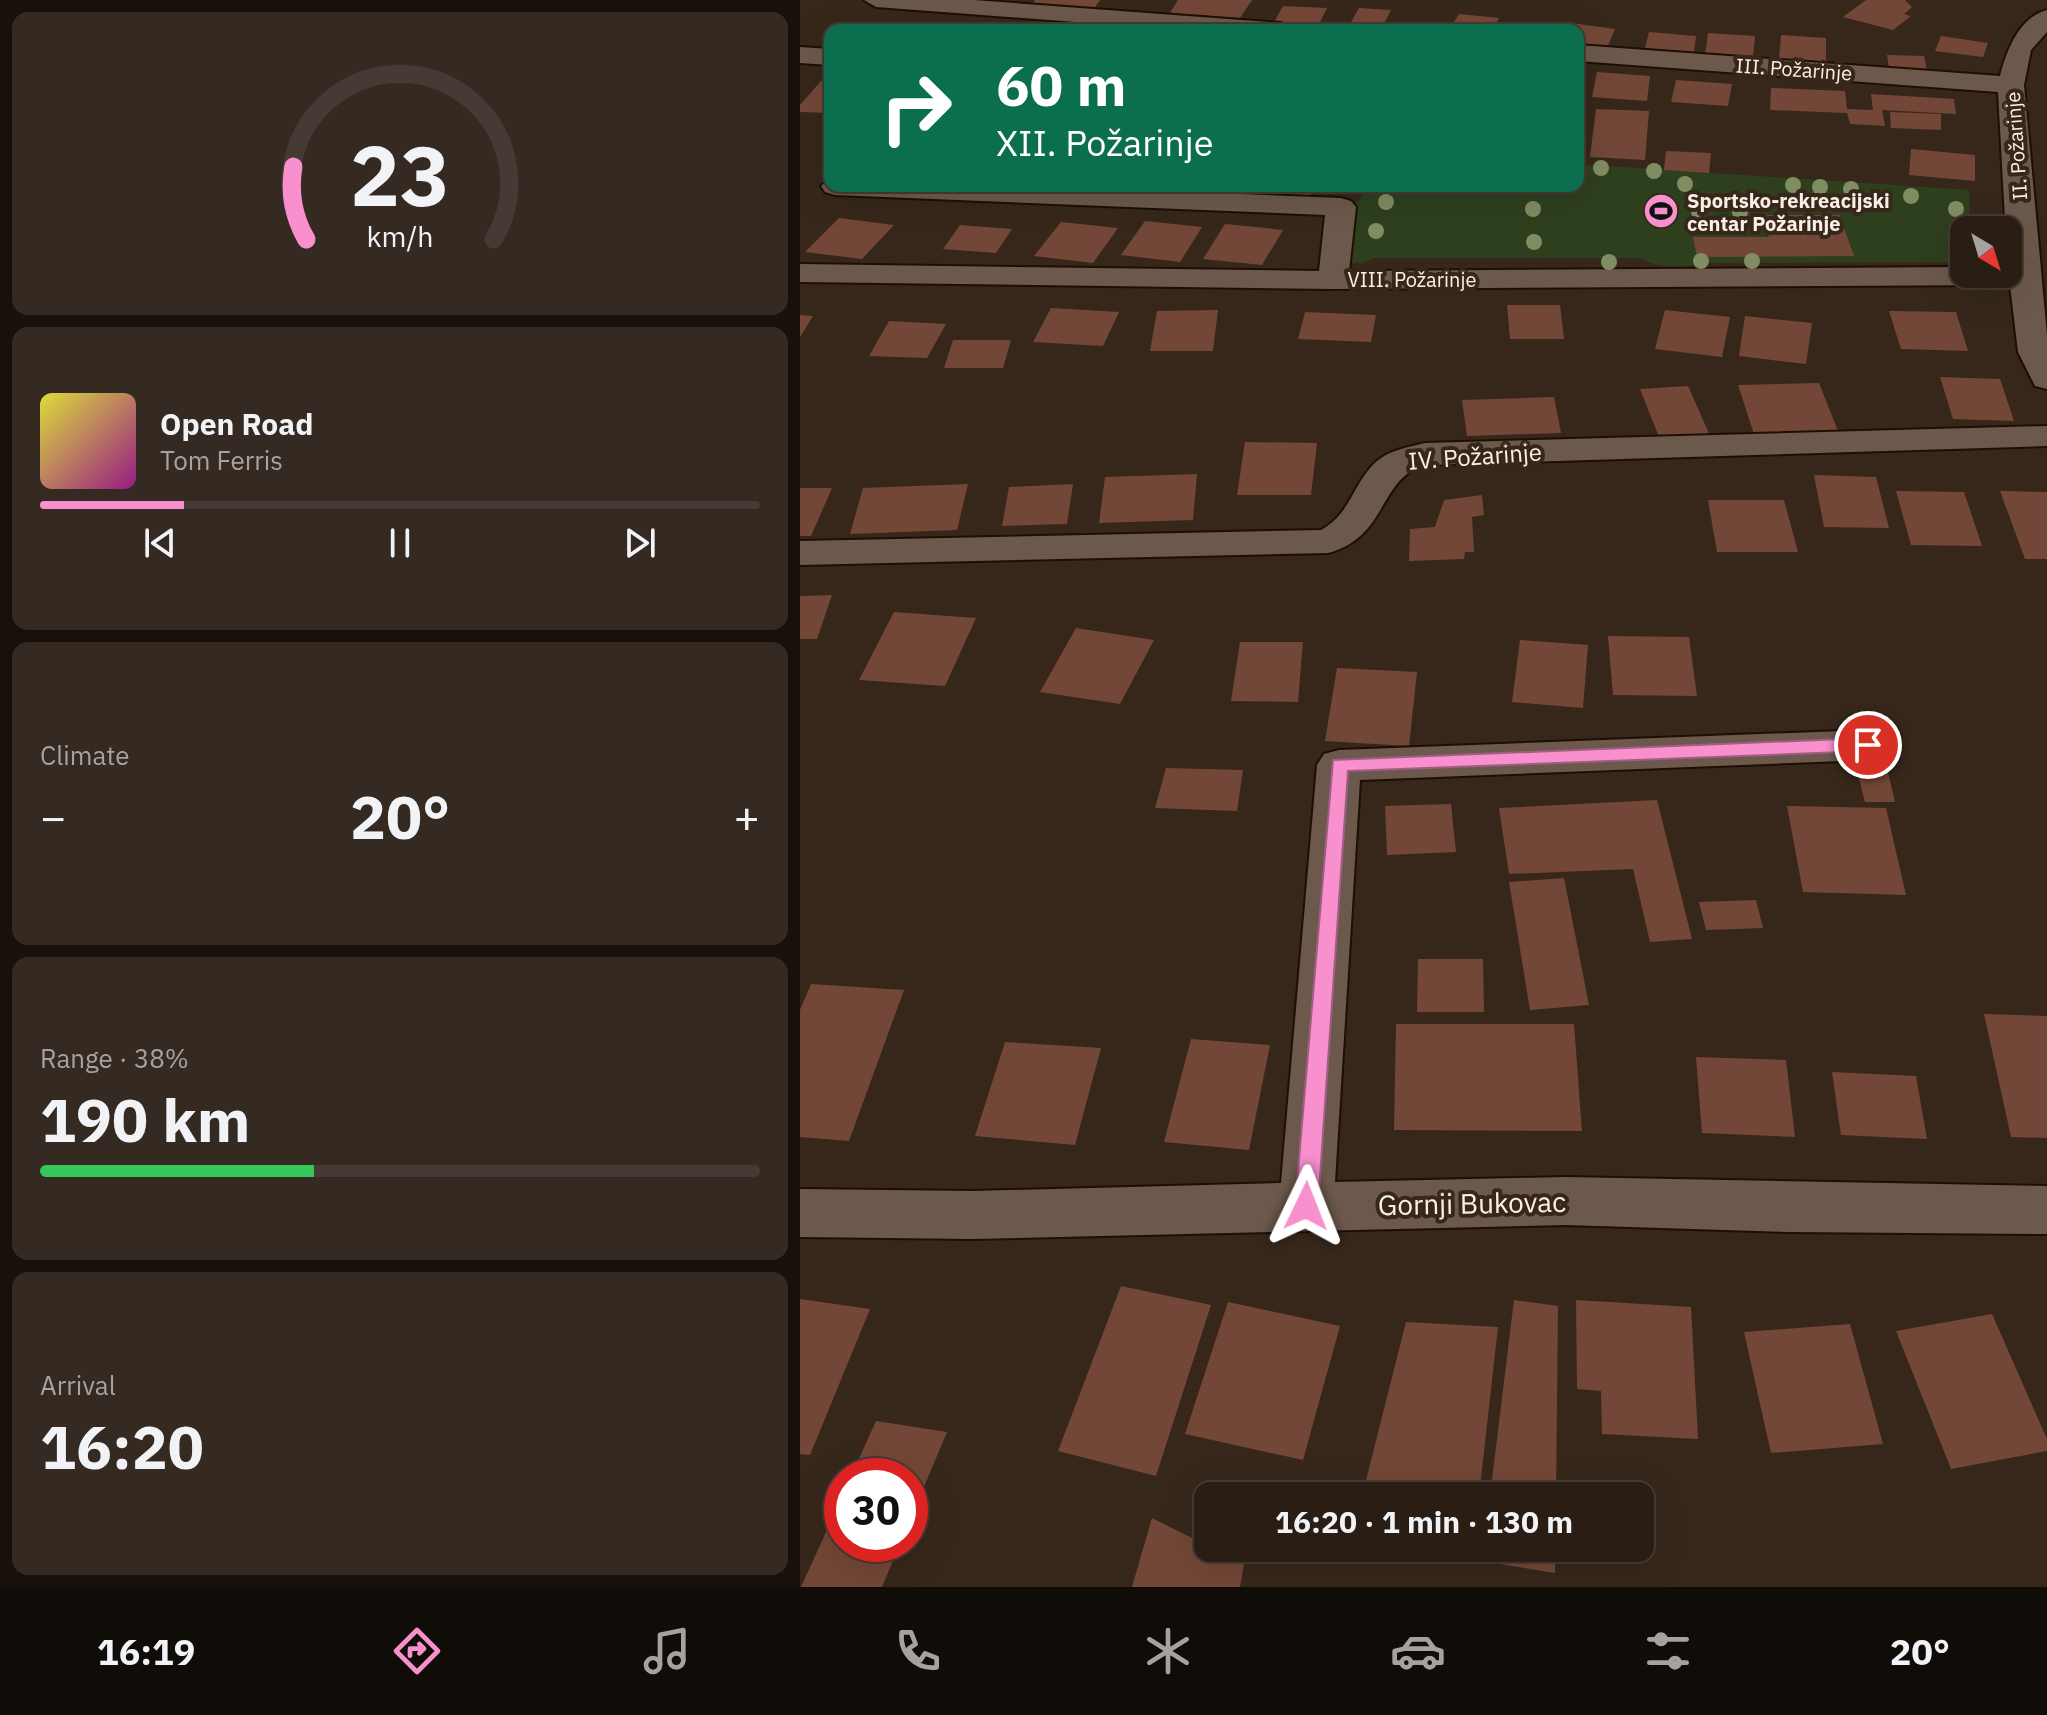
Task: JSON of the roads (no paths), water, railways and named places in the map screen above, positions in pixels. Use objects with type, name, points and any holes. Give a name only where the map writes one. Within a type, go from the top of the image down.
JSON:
[{"type":"street","points":[[876,0],[1200,24]]},
{"type":"street","name":"II. Požarinje","points":[[2047,17],[2019,48],[2023,276],[2034,352],[2047,379]]},
{"type":"street","name":"III. Požarinje","points":[[1584,54],[2020,98]]},
{"type":"street","points":[[800,55],[824,57]]},
{"type":"street","points":[[800,184],[824,185]]},
{"type":"street","points":[[978,192],[1341,207],[1333,280]]},
{"type":"street","name":"VIII. Požarinje","points":[[800,273],[1333,280],[2023,276]]},
{"type":"street","name":"IV. Požarinje","points":[[800,553],[1328,541],[1354,526],[1386,469],[1394,462],[1425,454],[2047,436]]},
{"type":"street","points":[[1306,1206],[1339,765],[1868,745]]},
{"type":"street","name":"Gornji Bukovac","points":[[800,1213],[973,1215],[1565,1201],[1789,1208],[2047,1210]]},
{"type":"place","name":"Sportsko-rekreacijski centar Požarinje","points":[[1661,211]]}]
